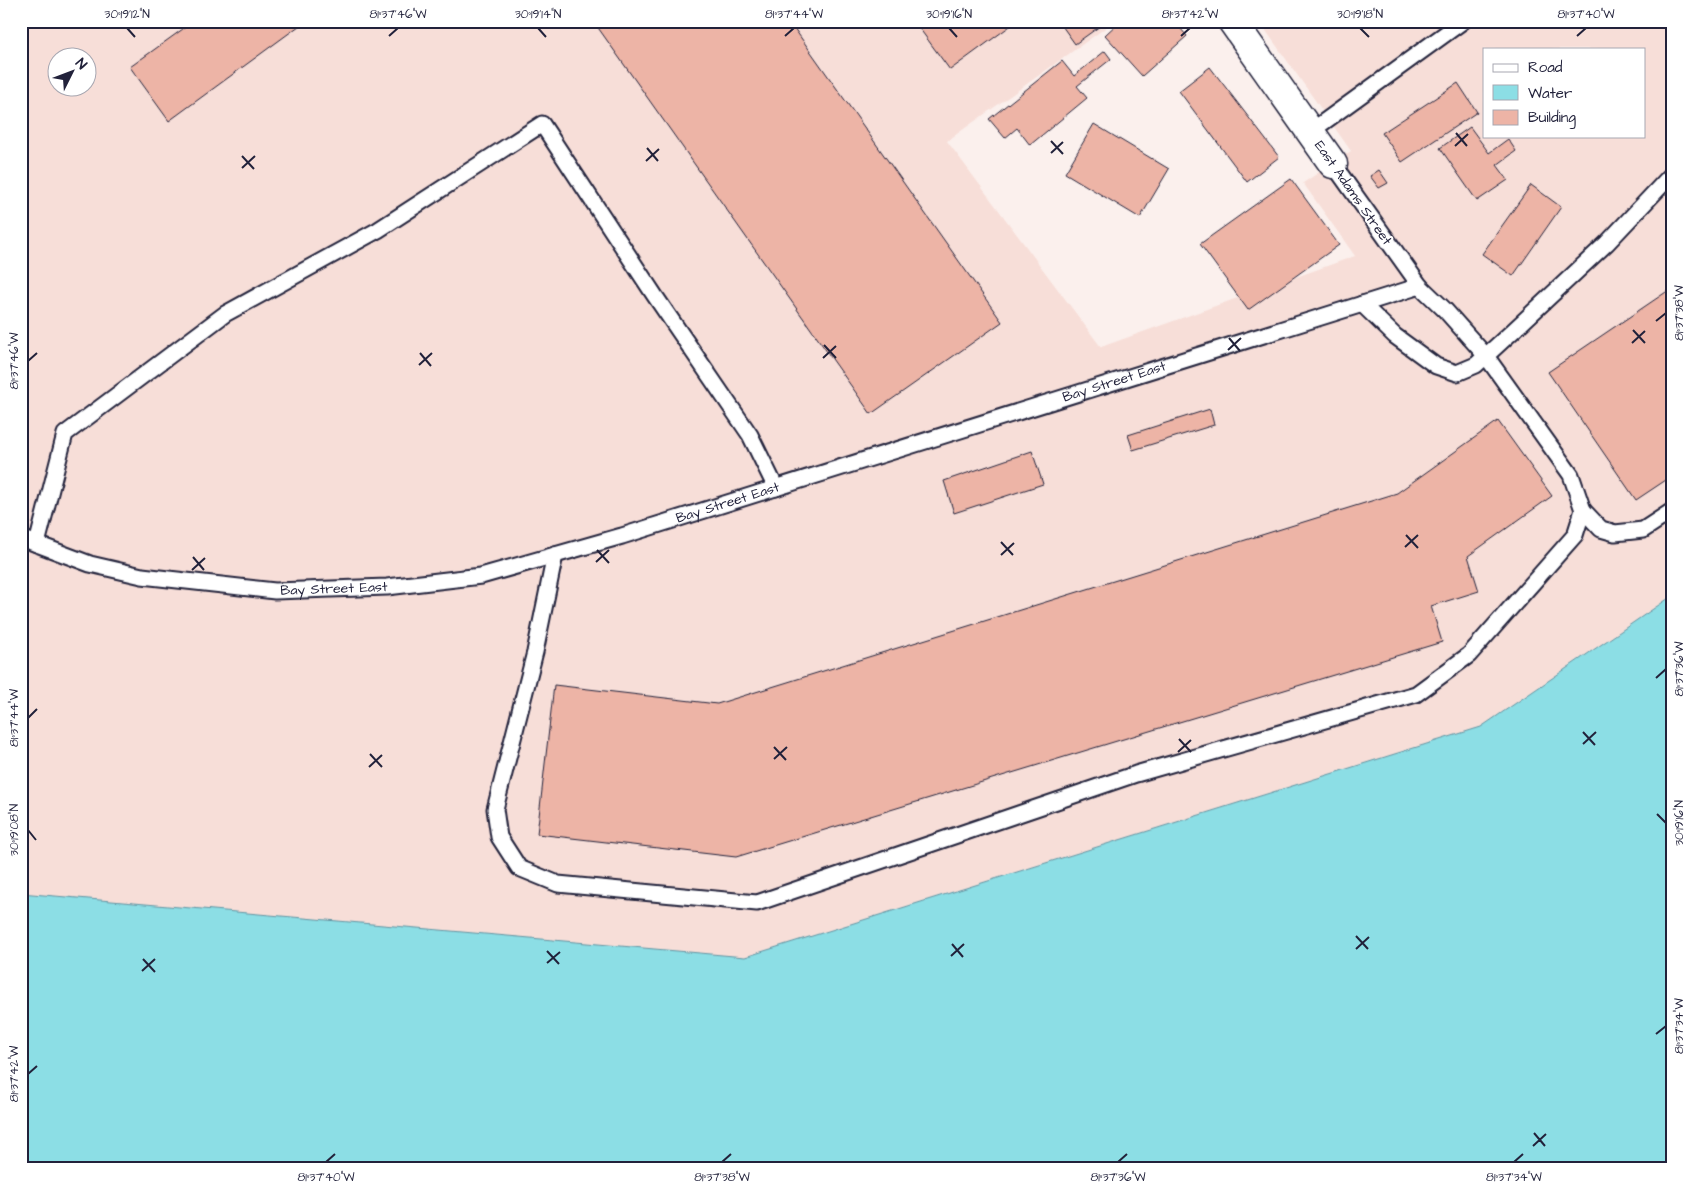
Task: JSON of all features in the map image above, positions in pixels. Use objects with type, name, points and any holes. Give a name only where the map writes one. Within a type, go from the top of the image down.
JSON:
[{"type":"street","name":"East Adams Street","points":[[1232,21],[1333,164]]},
{"type":"lane","points":[[1310,132],[1463,21]]},
{"type":"lane","points":[[37,544],[65,434],[225,314],[378,230],[542,124],[655,296],[750,435],[776,488]]},
{"type":"lane","name":"East Adams Street","points":[[1333,164],[1420,286],[1445,310],[1486,356],[1571,475],[1583,510]]},
{"type":"lane","points":[[1362,304],[1395,336],[1436,366],[1456,373],[1476,365],[1607,243],[1672,174]]},
{"type":"lane","name":"Bay Street East","points":[[21,538],[90,564],[142,576],[275,590],[387,587],[481,576],[622,536],[1420,286]]},
{"type":"lane","points":[[554,555],[535,652],[496,809],[499,836],[519,868],[558,884],[757,904],[1136,774],[1416,694],[1469,655],[1574,535],[1583,510],[1601,529],[1615,533],[1643,530],[1672,510]]},
{"type":"shaded area","points":[[21,21],[1115,21],[947,141],[1101,347],[1355,256],[1303,183],[1351,151],[1259,21],[1672,21],[1672,596],[1481,727],[745,957],[21,893]]},
{"type":"water","points":[[1672,596],[1672,1169],[21,1169],[21,893],[745,957],[1481,727]]},
{"type":"building","points":[[194,21],[302,21],[303,23],[169,121],[130,67]]},
{"type":"building","points":[[595,21],[789,21],[1002,322],[871,414]]},
{"type":"building","points":[[914,21],[1017,21],[950,70]]},
{"type":"building","points":[[1062,21],[1107,21],[1075,44],[1060,23]]},
{"type":"building","points":[[1120,21],[1174,21],[1187,36],[1142,76],[1105,35]]},
{"type":"building","points":[[1105,51],[1111,59],[1077,86],[1087,98],[1030,145],[1017,128],[1005,138],[989,119],[1062,61],[1074,76]]},
{"type":"building","points":[[1210,67],[1279,157],[1247,182],[1179,91]]},
{"type":"building","points":[[1458,83],[1477,112],[1402,162],[1382,133]]},
{"type":"building","points":[[1094,124],[1169,169],[1140,218],[1065,173]]},
{"type":"building","points":[[1470,127],[1489,153],[1508,139],[1516,151],[1497,165],[1508,180],[1477,201],[1440,148]]},
{"type":"building","points":[[1379,170],[1388,183],[1379,188],[1370,176]]},
{"type":"building","points":[[1291,179],[1339,245],[1248,310],[1200,244]]},
{"type":"building","points":[[1531,185],[1561,207],[1513,276],[1482,254]]},
{"type":"building","points":[[1672,288],[1672,476],[1636,500],[1548,372]]},
{"type":"building","points":[[1210,409],[1214,425],[1133,450],[1128,435]]},
{"type":"building","points":[[1498,421],[1552,496],[1468,556],[1479,591],[1431,606],[1442,642],[736,857],[537,834],[554,685],[717,704],[1397,493]]},
{"type":"building","points":[[1032,451],[1043,484],[954,513],[944,481]]}]
